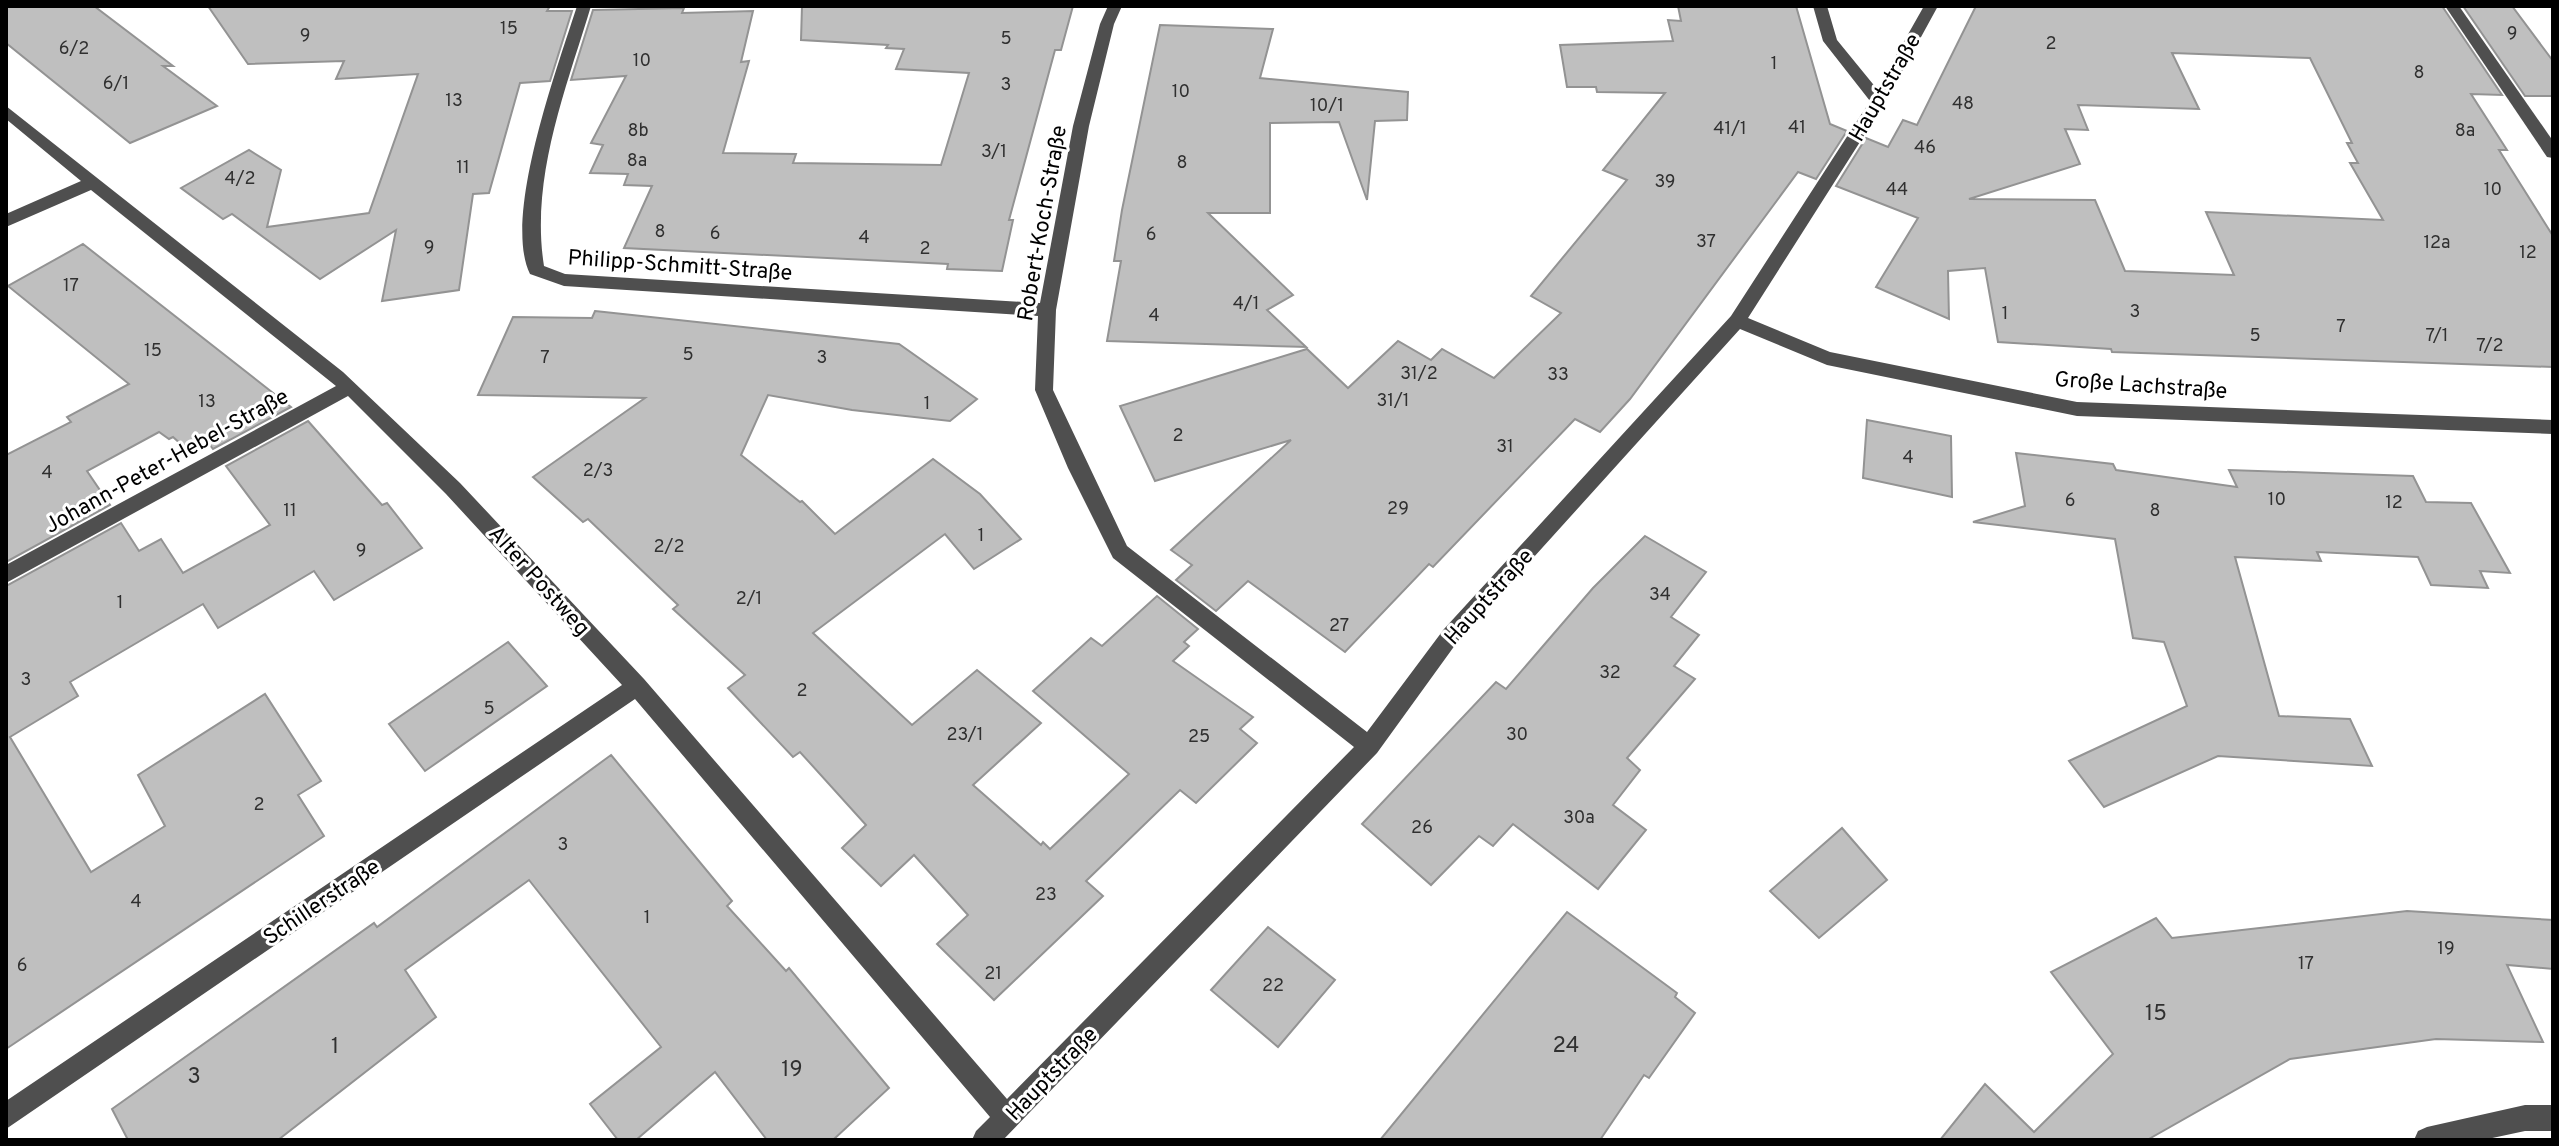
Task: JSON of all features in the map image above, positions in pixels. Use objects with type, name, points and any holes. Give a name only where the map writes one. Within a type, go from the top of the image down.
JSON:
[{"type":"street","name":"Philipp-Schmitt-Straße","points":[[584,6],[548,125],[529,238],[536,270],[564,280],[1047,310]]},
{"type":"street","name":"Robert-Koch-Straße","points":[[1115,6],[1107,24],[1081,126],[1047,310],[1044,390],[1120,552],[1369,746]]},
{"type":"street","points":[[1820,6],[1830,41],[1878,101]]},
{"type":"street","name":"Hauptstraße","points":[[985,1140],[1369,746],[1451,635],[1737,321],[1878,101],[1931,6]]},
{"type":"street","points":[[2452,6],[2553,153]]},
{"type":"street","name":"Alter Postweg","points":[[6,111],[91,183],[349,387],[491,526],[637,686],[889,976],[1007,1118]]},
{"type":"street","points":[[6,221],[91,183]]},
{"type":"street","name":"Große Lachstraße","points":[[1737,321],[1827,358],[2077,409],[2553,427]]},
{"type":"street","name":"Johann-Peter-Hebel-Straße","points":[[6,575],[349,387]]},
{"type":"street","name":"Schillerstraße","points":[[6,1116],[637,686]]},
{"type":"street","points":[[2427,1140],[2525,1118],[2553,1118]]},
{"type":"building","points":[[6,6],[94,6],[173,66],[163,66],[217,106],[130,143],[6,43]]},
{"type":"building","points":[[208,6],[550,6],[547,11],[572,11],[550,81],[520,83],[489,193],[473,194],[459,290],[382,301],[396,230],[320,279],[232,214],[223,219],[181,188],[249,150],[281,170],[267,227],[369,213],[418,74],[336,79],[344,61],[248,64]]},
{"type":"building","points":[[802,6],[1073,6],[1061,50],[1055,50],[1009,220],[1013,220],[1002,271],[947,269],[948,264],[624,248],[652,186],[624,185],[628,174],[590,173],[603,145],[591,143],[626,76],[571,80],[593,10],[684,8],[682,13],[753,11],[741,62],[749,61],[723,153],[796,154],[793,163],[941,165],[969,73],[896,69],[904,49],[886,48],[888,45],[801,40]]},
{"type":"building","points":[[1678,6],[1796,6],[1830,124],[1847,131],[1816,179],[1798,172],[1630,399],[1600,432],[1575,419],[1433,567],[1429,564],[1345,652],[1248,581],[1216,611],[1176,580],[1192,565],[1171,550],[1291,440],[1155,481],[1120,406],[1307,349],[1348,388],[1398,341],[1431,360],[1442,349],[1494,378],[1561,313],[1531,296],[1627,180],[1603,170],[1665,93],[1597,92],[1596,87],[1567,87],[1560,45],[1673,41],[1668,20],[1681,21]]},
{"type":"building","points":[[1976,6],[2442,6],[2502,95],[2471,94],[2507,150],[2499,150],[2553,236],[2553,367],[2112,352],[2111,349],[1998,342],[1985,268],[1948,271],[1949,319],[1876,287],[1918,218],[1836,186],[1866,138],[1888,147],[1903,120],[1917,125]],"holes":[[[2172,53],[2310,58],[2352,143],[2347,143],[2358,163],[2350,163],[2383,220],[2206,212],[2234,275],[2125,271],[2095,200],[1969,199],[2080,164],[2065,129],[2088,130],[2078,105],[2199,109]]]},
{"type":"building","points":[[2463,6],[2512,6],[2553,61],[2553,96],[2525,96]]},
{"type":"building","points":[[1160,25],[1273,29],[1260,78],[1408,92],[1407,120],[1375,121],[1367,200],[1339,122],[1270,123],[1270,213],[1208,213],[1293,295],[1267,310],[1306,347],[1107,341],[1121,261],[1114,261],[1122,210]]},
{"type":"building","points":[[83,244],[291,407],[213,449],[203,436],[183,446],[173,437],[169,439],[159,432],[87,471],[110,505],[6,562],[6,455],[71,422],[67,417],[129,384],[8,286]]},
{"type":"building","points":[[595,311],[899,344],[977,399],[950,421],[852,410],[768,395],[741,455],[802,501],[835,534],[933,459],[980,494],[1021,539],[974,569],[945,534],[813,633],[912,725],[977,670],[1041,723],[973,785],[1041,845],[1043,842],[1050,849],[1129,774],[1033,691],[1091,638],[1102,646],[1157,596],[1198,629],[1184,642],[1189,646],[1173,661],[1253,717],[1240,729],[1257,743],[1196,803],[1180,790],[1086,881],[1103,896],[994,1000],[937,944],[968,915],[914,855],[881,886],[842,848],[866,825],[800,752],[793,757],[728,688],[745,675],[673,609],[678,605],[588,519],[583,522],[533,477],[645,398],[478,395],[513,317],[592,318]]},
{"type":"building","points":[[1867,420],[1951,436],[1952,497],[1863,478]]},
{"type":"building","points":[[308,421],[382,505],[387,503],[422,548],[334,600],[314,571],[218,628],[203,604],[70,682],[78,696],[10,737],[91,872],[165,826],[138,775],[265,694],[321,781],[298,795],[324,836],[6,1049],[6,586],[121,523],[139,551],[161,539],[183,573],[270,525],[226,466]]},
{"type":"building","points":[[2016,453],[2113,464],[2116,470],[2237,487],[2229,470],[2413,476],[2426,502],[2471,503],[2510,573],[2480,571],[2488,588],[2431,585],[2418,557],[2317,552],[2321,561],[2235,557],[2279,716],[2350,719],[2372,766],[2218,756],[2104,807],[2069,761],[2187,706],[2164,642],[2133,638],[2115,539],[1973,522],[2025,506]]},
{"type":"building","points":[[1645,536],[1706,572],[1671,617],[1699,635],[1674,666],[1695,679],[1627,758],[1640,770],[1613,805],[1646,830],[1598,889],[1513,824],[1493,846],[1479,836],[1431,885],[1362,824],[1496,682],[1506,689],[1593,588]]},
{"type":"building","points":[[508,642],[547,686],[425,771],[389,724]]},
{"type":"building","points":[[611,755],[732,901],[727,906],[786,971],[789,968],[889,1088],[833,1140],[767,1140],[715,1072],[636,1140],[618,1140],[590,1104],[661,1047],[529,880],[405,970],[436,1017],[278,1140],[128,1140],[112,1109],[374,923],[377,927]]},
{"type":"building","points":[[1842,828],[1887,880],[1819,938],[1770,891]]},
{"type":"building","points":[[2407,911],[2553,920],[2553,969],[2507,965],[2543,1042],[2436,1039],[2290,1059],[2147,1140],[1940,1140],[1985,1084],[2034,1132],[2113,1054],[2051,972],[2156,918],[2172,938]]},
{"type":"building","points":[[1567,912],[1677,993],[1675,997],[1695,1013],[1649,1078],[1644,1075],[1600,1140],[1380,1140]]},
{"type":"building","points":[[1268,927],[1335,980],[1278,1047],[1211,990]]}]
